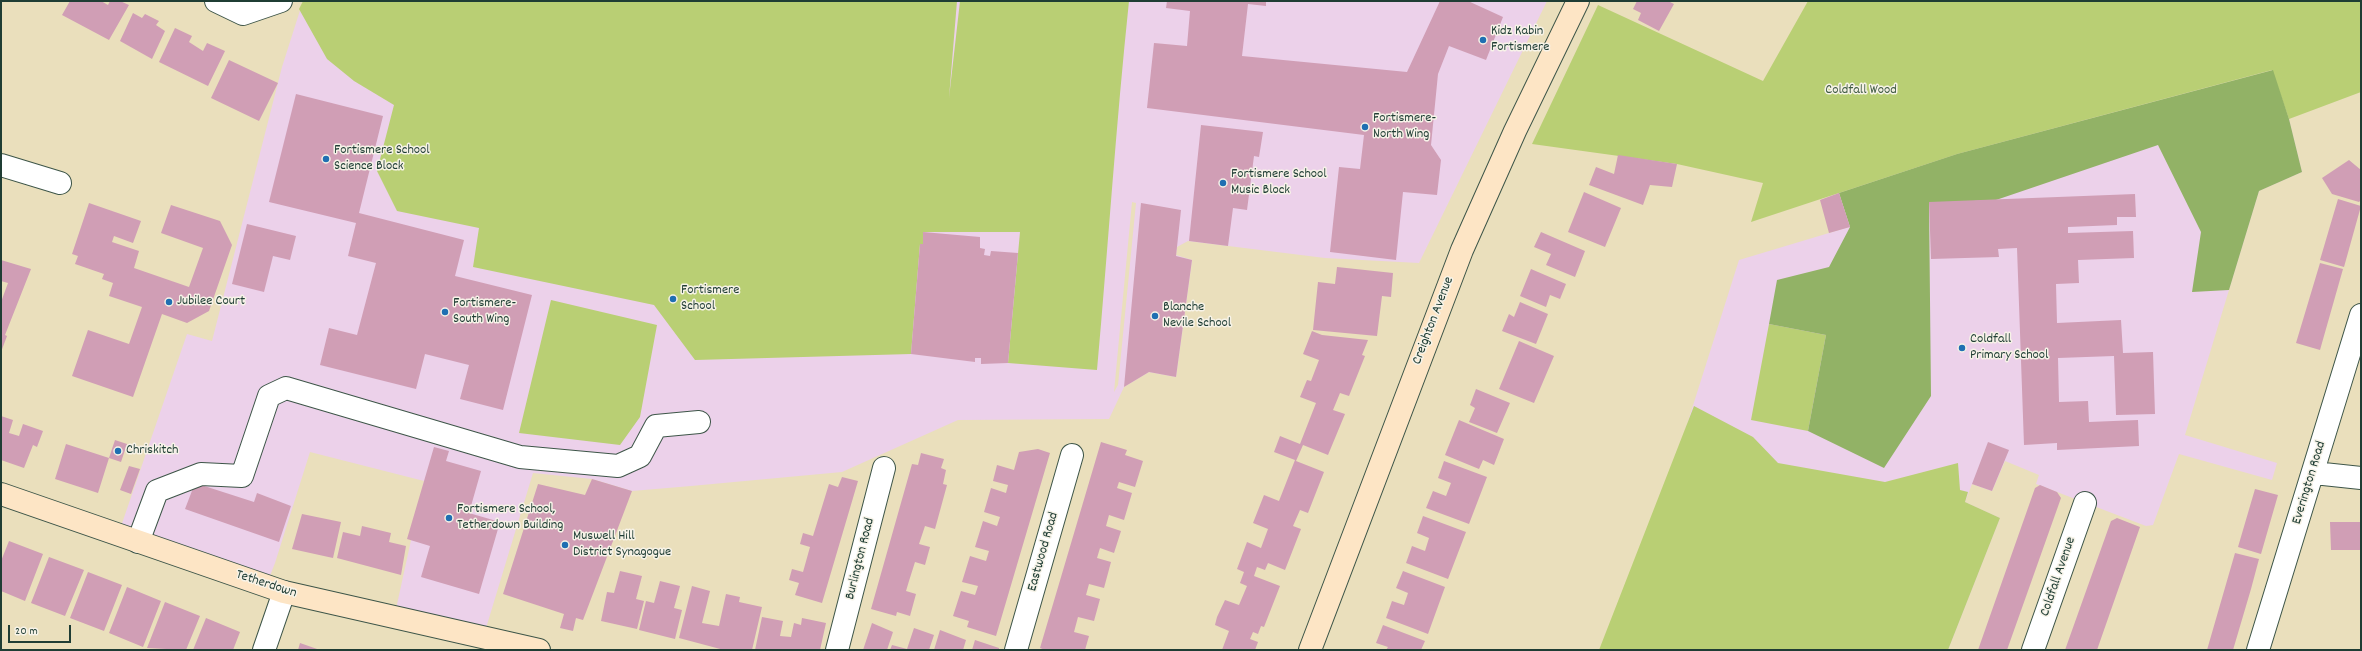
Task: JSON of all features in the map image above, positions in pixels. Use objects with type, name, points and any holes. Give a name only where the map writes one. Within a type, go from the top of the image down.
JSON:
[{"type":"street","points":[[216,1],[243,14],[281,1]]},
{"type":"street","name":"Creighton Avenue","points":[[1310,650],[1462,250],[1515,131],[1578,1]]},
{"type":"street","points":[[1,165],[60,183]]},
{"type":"street","name":"Everington Road","points":[[2258,650],[2314,473],[2361,315]]},
{"type":"street","points":[[138,542],[157,491],[201,474],[242,476],[269,396],[286,388],[520,457],[618,466],[640,456],[656,426],[699,422]]},
{"type":"street","name":"Eastwood Road","points":[[1016,650],[1072,455]]},
{"type":"street","name":"Burlington Road","points":[[837,650],[884,468]]},
{"type":"street","points":[[2314,473],[2361,478]]},
{"type":"street","name":"Tetherdown","points":[[1,494],[284,592],[539,650]]},
{"type":"street","name":"Coldfall Avenue","points":[[2033,650],[2085,503]]},
{"type":"street","points":[[264,650],[284,592]]},
{"type":"shaded area","name":"Fortismere School","points":[[303,1],[1547,1],[1419,263],[1325,258],[1188,241],[1177,247],[1176,255],[1192,260],[1176,377],[1149,372],[1124,387],[1109,419],[958,420],[842,472],[632,491],[592,479],[533,473],[483,638],[394,618],[424,481],[310,452],[275,563],[266,586],[118,535],[187,334],[212,341],[282,67]],"holes":[[[1132,202],[1136,203],[1118,385],[1114,392]]]},
{"type":"shaded area","name":"Coldfall Primary School","points":[[2289,119],[2302,172],[2259,191],[2185,435],[2277,463],[2272,480],[2179,454],[2153,525],[2146,526],[2036,484],[2039,475],[2005,461],[1992,491],[1972,484],[1965,502],[2000,518],[1948,650],[1600,650],[1671,475],[1739,260],[1849,227],[1839,193]]},
{"type":"green space","points":[[303,1],[957,1],[949,98],[960,1],[1129,1],[1097,370],[1008,363],[1020,232],[923,232],[923,244],[920,244],[911,354],[695,360],[654,305],[473,267],[479,228],[397,211],[377,171],[394,105],[354,81],[327,59],[299,9]]},
{"type":"green space","name":"Coldfall Wood","points":[[1808,1],[2361,1],[2361,92],[2289,119],[2272,70],[1957,154],[1751,222],[1763,183],[1677,164],[1532,144],[1598,5],[1763,81]]},
{"type":"green space","points":[[2273,70],[2289,119],[2302,172],[2259,191],[2229,290],[2192,292],[2201,232],[2158,145],[1996,200],[1929,203],[1931,396],[1884,468],[1808,431],[1826,335],[1769,324],[1777,280],[1829,267],[1850,227],[1839,193],[1957,154]]},
{"type":"green space","points":[[551,300],[657,325],[640,417],[620,445],[519,433]]},
{"type":"green space","points":[[1769,324],[1826,335],[1808,431],[1751,420]]},
{"type":"green space","points":[[1694,406],[1753,437],[1778,463],[1885,482],[1958,463],[1960,490],[1968,492],[1965,502],[2000,518],[1948,650],[1599,650]]},
{"type":"building","points":[[70,1],[101,1],[108,5],[110,1],[120,1],[129,5],[109,40],[62,15]]},
{"type":"building","name":"Fortismere- North Wing","points":[[1167,1],[1266,1],[1266,6],[1248,4],[1242,56],[1407,72],[1440,1],[1468,1],[1503,17],[1486,60],[1449,46],[1438,74],[1431,145],[1441,160],[1437,195],[1403,192],[1396,260],[1330,252],[1339,167],[1360,169],[1364,135],[1147,108],[1154,43],[1187,46],[1190,11],[1166,8]]},
{"type":"building","points":[[1637,1],[1668,1],[1674,4],[1659,31],[1638,20],[1641,13],[1633,9]]},
{"type":"building","points":[[133,13],[142,18],[145,14],[159,21],[156,25],[165,31],[152,59],[120,41]]},
{"type":"building","points":[[175,28],[192,36],[189,42],[203,51],[207,43],[225,51],[208,86],[159,62]]},
{"type":"building","points":[[229,60],[278,83],[259,121],[211,98]]},
{"type":"building","name":"Fortismere- South Wing","points":[[296,94],[383,116],[359,213],[464,240],[455,276],[532,295],[503,410],[460,399],[469,365],[425,354],[416,389],[320,365],[329,328],[357,335],[376,263],[348,256],[356,223],[269,202]]},
{"type":"building","name":"Fortismere School Music Block","points":[[1201,125],[1263,132],[1259,157],[1254,156],[1247,210],[1233,208],[1228,246],[1189,241]]},
{"type":"building","points":[[1618,155],[1677,164],[1672,187],[1650,185],[1643,205],[1589,185],[1596,167],[1614,174]]},
{"type":"building","points":[[2349,160],[2361,170],[2361,200],[2359,202],[2332,194],[2322,178]]},
{"type":"building","points":[[1584,192],[1621,208],[1605,247],[1568,232]]},
{"type":"building","points":[[1839,193],[1850,227],[1829,233],[1820,200]]},
{"type":"building","points":[[2135,194],[2136,217],[2117,217],[2117,225],[2068,227],[2068,233],[2133,231],[2134,258],[2078,260],[2079,283],[2056,284],[2057,323],[2121,320],[2123,353],[2153,352],[2155,414],[2116,415],[2114,356],[2058,358],[2059,402],[2088,401],[2089,422],[2138,420],[2139,446],[2057,450],[2057,443],[2024,445],[2017,248],[1998,249],[1999,257],[1931,259],[1929,202]]},
{"type":"building","points":[[2338,199],[2361,206],[2344,267],[2320,260]]},
{"type":"building","name":"Jubilee Court","points":[[89,203],[141,221],[133,243],[114,236],[112,242],[139,251],[134,268],[189,287],[203,248],[161,233],[171,205],[220,221],[232,245],[209,311],[187,323],[162,314],[133,397],[72,376],[88,330],[129,344],[142,307],[109,296],[113,283],[102,279],[104,274],[75,264],[78,256],[72,254]]},
{"type":"building","points":[[1141,203],[1181,210],[1176,256],[1192,260],[1176,377],[1149,372],[1124,387]]},
{"type":"building","points":[[247,224],[296,236],[290,260],[273,256],[264,292],[232,284]]},
{"type":"building","points":[[923,232],[980,237],[980,248],[985,249],[984,255],[990,256],[991,251],[1018,253],[1008,363],[981,364],[981,358],[975,358],[975,362],[911,354],[920,244],[923,244]]},
{"type":"building","points":[[1541,232],[1585,251],[1575,277],[1546,265],[1551,254],[1534,247]]},
{"type":"building","points":[[1,260],[31,269],[5,335],[7,336],[1,352],[1,302],[8,283],[1,281]]},
{"type":"building","points":[[2320,263],[2343,269],[2320,350],[2296,343]]},
{"type":"building","points":[[1337,267],[1393,273],[1391,297],[1382,296],[1377,336],[1313,330],[1318,282],[1335,284]]},
{"type":"building","points":[[1531,269],[1566,284],[1560,299],[1550,295],[1546,307],[1520,296]]},
{"type":"building","points":[[1520,302],[1548,314],[1536,344],[1502,331],[1509,314],[1514,317]]},
{"type":"building","points":[[1312,331],[1322,335],[1368,340],[1362,355],[1365,356],[1349,396],[1340,393],[1333,410],[1345,414],[1328,455],[1303,445],[1296,461],[1324,472],[1308,513],[1300,510],[1293,526],[1301,529],[1285,570],[1268,563],[1265,570],[1257,567],[1254,576],[1280,586],[1264,627],[1261,626],[1258,634],[1253,632],[1250,639],[1258,642],[1255,650],[1222,650],[1229,631],[1215,625],[1217,617],[1225,600],[1239,605],[1247,586],[1240,583],[1244,572],[1237,569],[1247,542],[1261,548],[1268,529],[1253,523],[1264,495],[1279,501],[1295,460],[1274,452],[1280,436],[1300,444],[1316,403],[1300,397],[1307,380],[1311,381],[1319,360],[1303,354]]},
{"type":"building","points":[[1519,341],[1554,356],[1534,403],[1499,389]]},
{"type":"building","points":[[1476,389],[1510,403],[1497,433],[1469,422],[1475,408],[1470,405]]},
{"type":"building","points":[[1,416],[13,420],[9,433],[19,436],[23,424],[43,431],[37,447],[33,445],[24,468],[1,460]]},
{"type":"building","points":[[1459,420],[1504,439],[1494,465],[1483,460],[1479,469],[1445,455]]},
{"type":"building","name":"Chriskitch","points":[[115,440],[127,444],[121,462],[109,458]]},
{"type":"building","points":[[1101,442],[1127,450],[1125,455],[1143,461],[1135,487],[1119,482],[1117,488],[1132,493],[1124,520],[1109,515],[1106,526],[1121,531],[1114,553],[1100,548],[1097,558],[1111,562],[1104,588],[1089,584],[1086,595],[1100,599],[1094,621],[1078,617],[1074,632],[1089,636],[1085,650],[1045,650],[1040,648]]},
{"type":"building","points":[[1988,442],[2009,450],[1992,491],[1972,484]]},
{"type":"building","points":[[66,444],[109,458],[98,493],[55,479]]},
{"type":"building","name":"Fortismere School, Tetherdown Building","points":[[434,447],[449,451],[446,461],[481,471],[469,513],[500,522],[479,594],[421,577],[430,546],[407,539]]},
{"type":"building","points":[[1038,449],[1050,453],[996,636],[967,627],[969,621],[953,616],[961,591],[975,595],[978,586],[962,582],[970,556],[986,561],[989,551],[975,547],[983,521],[997,526],[1000,517],[984,512],[991,488],[1006,493],[1008,485],[993,481],[997,465],[1014,470],[1019,452]]},
{"type":"building","points":[[921,453],[944,459],[941,468],[946,470],[943,484],[947,485],[935,529],[925,526],[919,544],[930,547],[925,565],[915,562],[906,591],[916,594],[910,616],[897,612],[896,616],[871,609],[912,464],[918,465]]},
{"type":"building","points":[[1444,461],[1487,477],[1469,524],[1426,508],[1433,491],[1446,496],[1451,483],[1438,478]]},
{"type":"building","points":[[129,466],[140,469],[131,494],[120,490]]},
{"type":"building","points":[[842,477],[858,481],[822,603],[795,595],[799,583],[789,580],[792,569],[803,572],[810,547],[800,544],[803,533],[813,536],[829,484],[838,487]]},
{"type":"building","name":"Muswell Hill District Synagogue","points":[[592,479],[632,491],[583,620],[576,618],[573,631],[560,628],[564,614],[503,594],[538,484],[585,495]]},
{"type":"building","points":[[195,483],[254,502],[257,493],[291,506],[279,542],[185,509]]},
{"type":"building","points":[[2040,485],[2057,492],[2061,498],[2007,650],[1978,650],[2035,488]]},
{"type":"building","points":[[2255,489],[2278,495],[2261,554],[2238,547]]},
{"type":"building","points":[[302,514],[341,522],[333,558],[292,549]]},
{"type":"building","points":[[1423,516],[1466,532],[1448,579],[1406,563],[1412,546],[1425,551],[1429,538],[1417,533]]},
{"type":"building","points":[[2117,518],[2140,527],[2097,650],[2065,650],[2111,521]]},
{"type":"building","points":[[2330,522],[2361,522],[2361,550],[2331,550]]},
{"type":"building","points":[[362,526],[391,533],[389,542],[406,546],[401,575],[337,558],[343,532],[360,536]]},
{"type":"building","points":[[9,541],[43,554],[25,601],[1,591],[1,561]]},
{"type":"building","points":[[2235,553],[2259,559],[2251,589],[2233,650],[2207,650]]},
{"type":"building","points":[[49,557],[84,570],[65,616],[31,603]]},
{"type":"building","points":[[620,571],[642,576],[636,599],[644,601],[637,629],[601,621],[607,592],[614,593]]},
{"type":"building","points":[[1403,571],[1445,587],[1428,634],[1386,618],[1392,601],[1404,605],[1408,593],[1396,588]]},
{"type":"building","points":[[88,572],[122,585],[104,631],[70,618]]},
{"type":"building","points":[[660,581],[680,586],[674,608],[682,610],[675,639],[639,630],[646,601],[654,603]]},
{"type":"building","points":[[692,586],[710,591],[702,623],[719,626],[726,594],[740,597],[739,602],[762,607],[752,650],[724,650],[679,638]]},
{"type":"building","points":[[127,587],[161,601],[143,647],[109,633]]},
{"type":"building","points":[[165,602],[200,616],[186,650],[147,648]]},
{"type":"building","points":[[762,617],[783,621],[780,636],[791,637],[794,623],[801,625],[802,618],[826,623],[820,650],[755,650]]},
{"type":"building","points":[[206,618],[240,632],[233,650],[193,650]]},
{"type":"building","points":[[872,623],[893,632],[887,650],[863,650]]},
{"type":"building","points":[[1383,625],[1425,641],[1421,650],[1386,650],[1388,647],[1376,643]]},
{"type":"building","points":[[914,628],[934,635],[929,650],[890,650],[892,645],[907,649]]},
{"type":"building","points":[[940,630],[966,640],[963,650],[934,650]]},
{"type":"building","points":[[975,640],[999,648],[999,650],[972,650]]},
{"type":"building","points":[[300,643],[320,650],[298,650]]},
{"type":"place","name":"Kidz Kabin Fortismere","points":[[1483,40]]},
{"type":"place","name":"Fortismere- North Wing","points":[[1365,127]]},
{"type":"place","name":"Fortismere School Science Block","points":[[326,159]]},
{"type":"place","name":"Fortismere School Music Block","points":[[1223,183]]},
{"type":"place","name":"Fortismere School","points":[[673,299]]},
{"type":"place","name":"Jubilee Court","points":[[169,302]]},
{"type":"place","name":"Fortismere- South Wing","points":[[445,312]]},
{"type":"place","name":"Blanche Nevile School","points":[[1155,316]]},
{"type":"place","name":"Coldfall Primary School","points":[[1962,348]]},
{"type":"place","name":"Chriskitch","points":[[118,451]]},
{"type":"place","name":"Fortismere School, Tetherdown Building","points":[[449,518]]},
{"type":"place","name":"Muswell Hill District Synagogue","points":[[565,545]]}]
